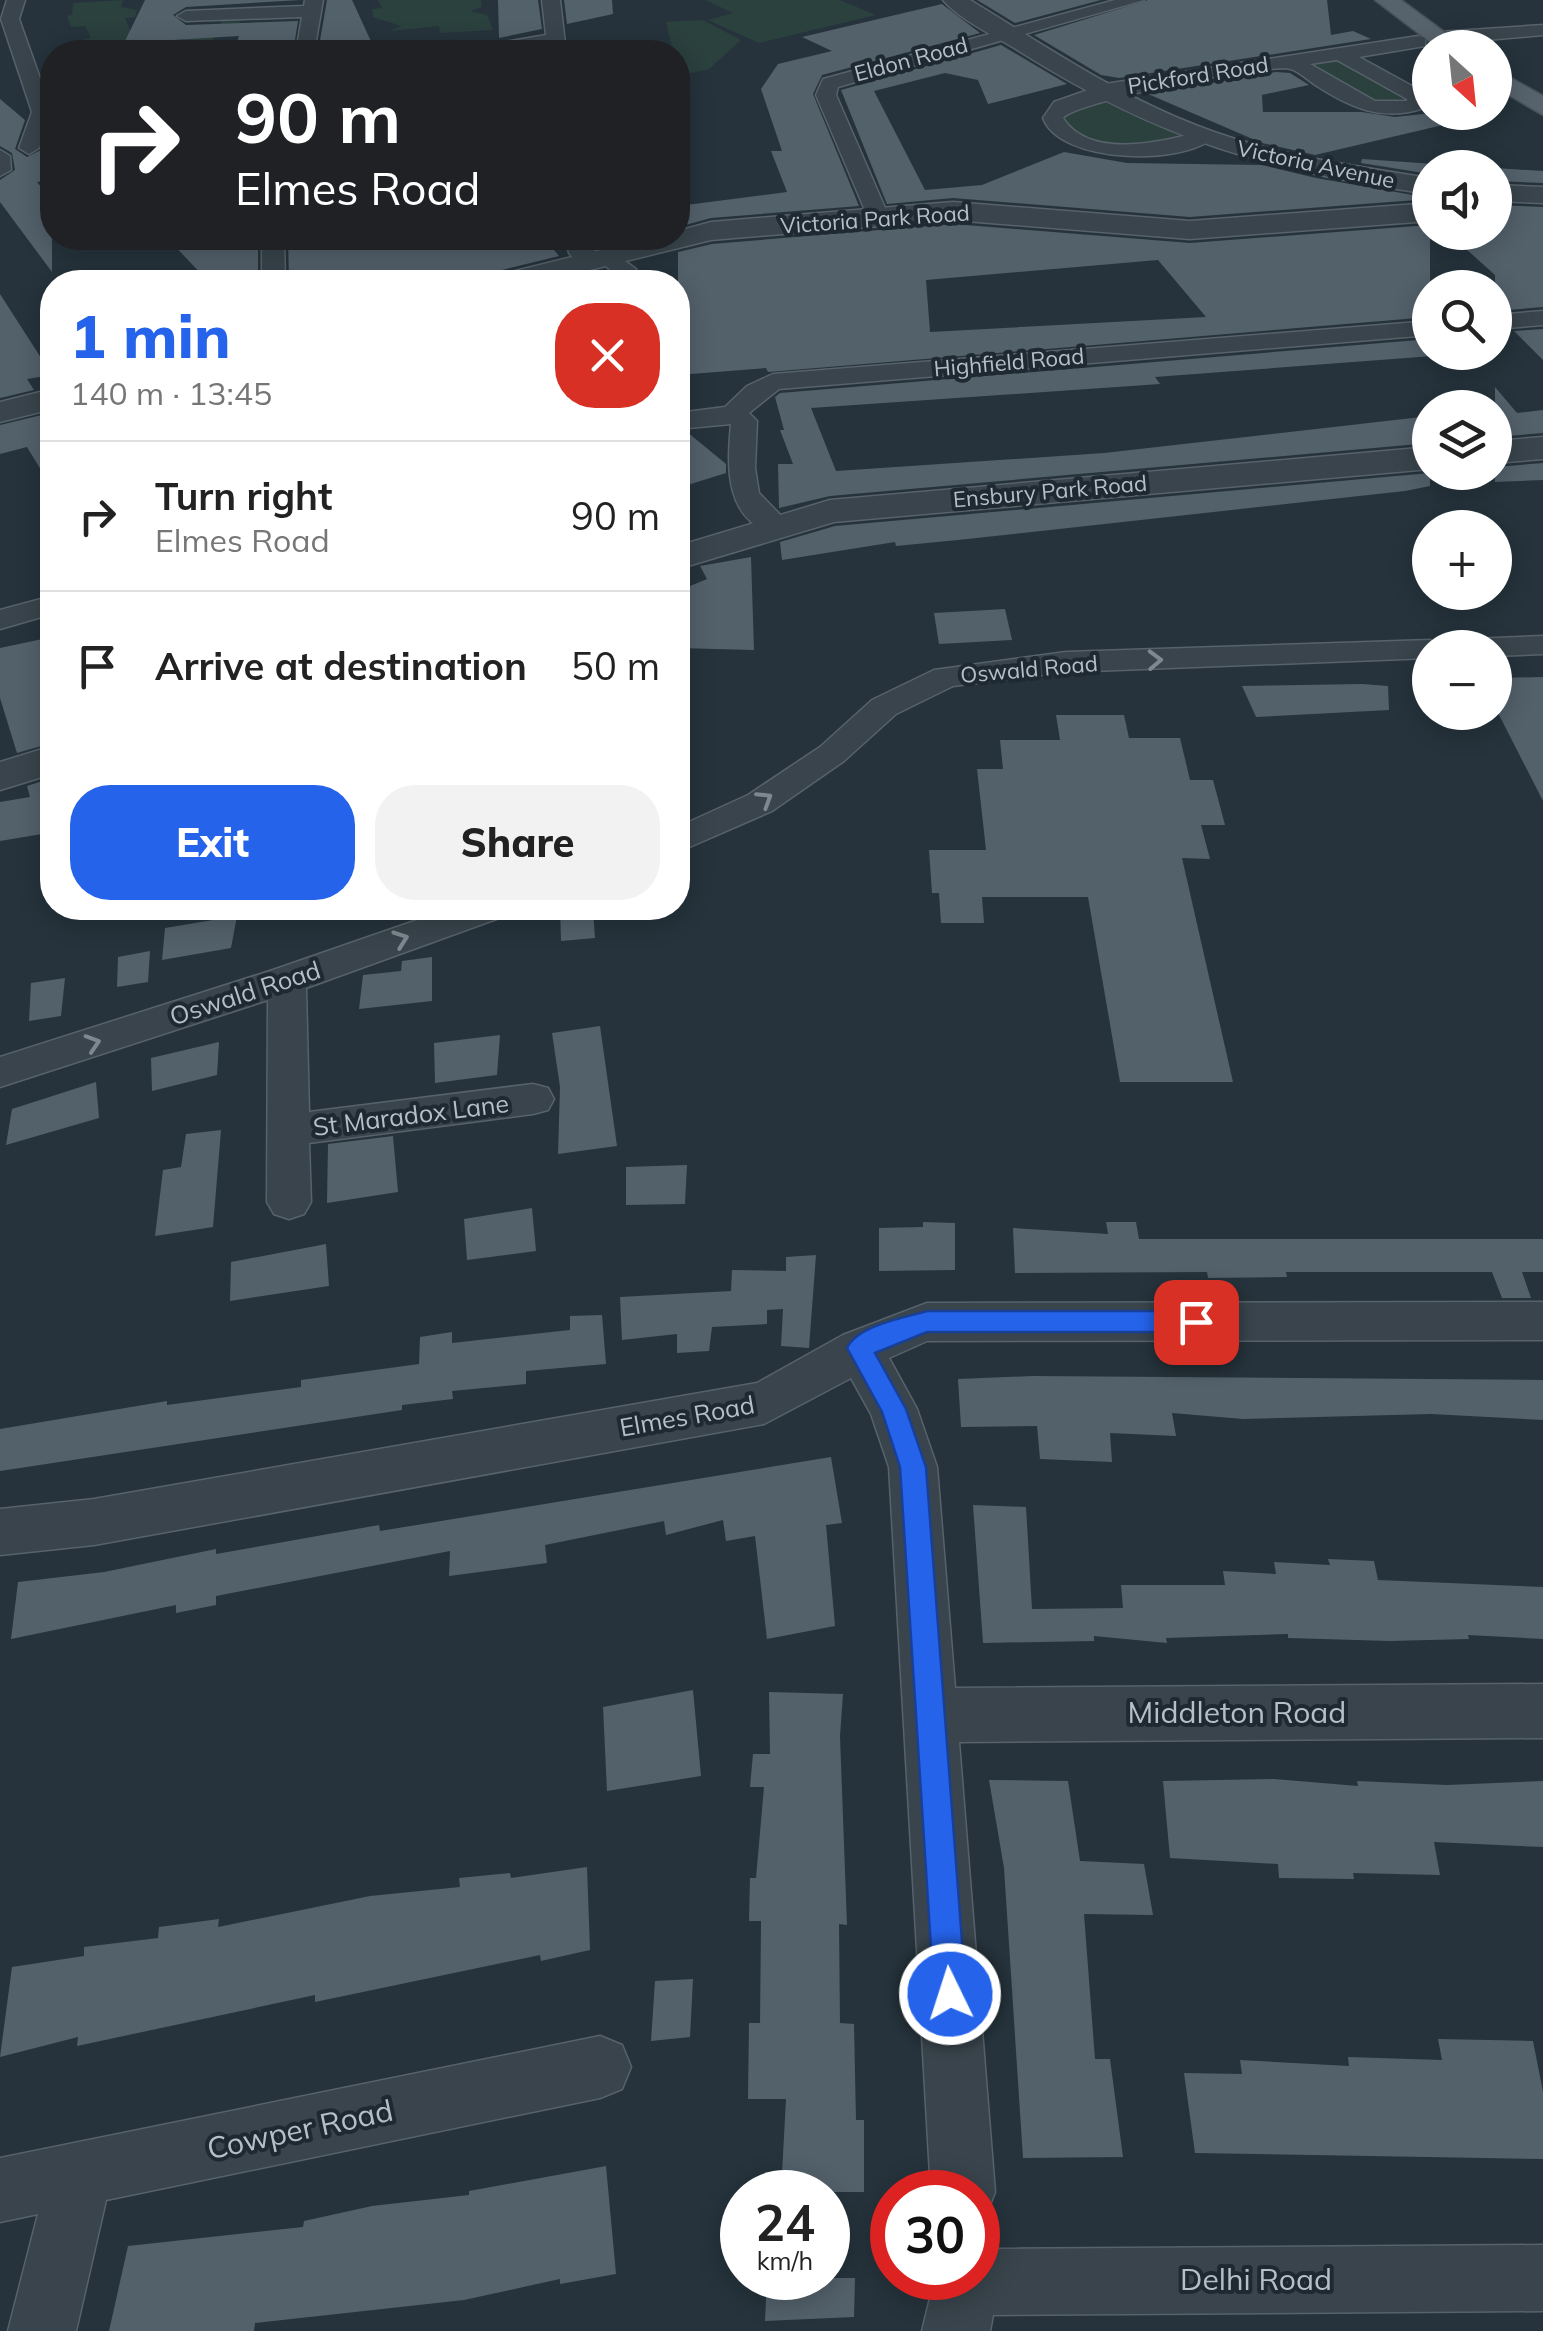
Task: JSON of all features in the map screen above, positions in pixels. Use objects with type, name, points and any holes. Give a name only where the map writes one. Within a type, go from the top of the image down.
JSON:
[{"type":"main road","points":[[1386,0],[1430,30]]},
{"type":"main road","points":[[1512,87],[1543,107]]},
{"type":"street","points":[[551,0],[555,40]]},
{"type":"street","name":"Victoria Avenue","points":[[954,0],[1108,91],[1204,137],[1318,169],[1412,183]]},
{"type":"street","name":"Eldon Road","points":[[878,217],[824,90],[841,78],[1135,0]]},
{"type":"street","points":[[186,16],[313,5],[307,40]]},
{"type":"street","points":[[9,13],[23,77],[40,108]]},
{"type":"street","name":"Pickford Road","points":[[1512,32],[1543,30]]},
{"type":"street","name":"Pickford Road","points":[[1108,91],[1412,46]]},
{"type":"street","name":"Pickford Road","points":[[1292,61],[1366,105],[1400,110],[1418,104],[1416,96],[1340,54]]},
{"type":"street","name":"Victoria Avenue","points":[[1108,91],[1061,106],[1054,118],[1056,126],[1087,142],[1124,149],[1160,148],[1204,137]]},
{"type":"street","points":[[29,148],[40,118]]},
{"type":"street","points":[[0,170],[0,155],[40,145]]},
{"type":"street","points":[[1512,194],[1543,195]]},
{"type":"street","name":"Victoria Park Road","points":[[690,234],[980,212],[1190,230],[1412,213]]},
{"type":"street","points":[[591,252],[624,270]]},
{"type":"street","name":"Victoria Park Road","points":[[540,270],[591,252]]},
{"type":"street","points":[[1512,321],[1543,318]]},
{"type":"street","name":"Highfield Road","points":[[733,414],[756,391],[773,382],[1412,329]]},
{"type":"street","points":[[0,412],[40,402]]},
{"type":"street","points":[[690,419],[733,414],[744,421],[741,492],[753,510],[776,526]]},
{"type":"street","points":[[1512,451],[1543,448]]},
{"type":"street","name":"Ensbury Park Road","points":[[690,554],[830,511],[1412,460]]},
{"type":"street","points":[[0,620],[40,608]]},
{"type":"street","points":[[1512,646],[1543,644]]},
{"type":"street","name":"Oswald Road","points":[[690,836],[760,803],[832,754],[884,707],[946,676],[1066,662],[1412,650]]},
{"type":"street","points":[[0,776],[40,764]]},
{"type":"street","name":"Oswald Road","points":[[0,1072],[287,980],[455,920]]},
{"type":"street","points":[[287,980],[289,1202]]},
{"type":"street","name":"St Maradox Lane","points":[[290,1130],[533,1099]]},
{"type":"street","name":"Elmes Road","points":[[0,1532],[94,1522],[764,1402],[810,1381],[892,1331],[927,1322],[1543,1322]]},
{"type":"street","points":[[860,1348],[894,1409],[913,1467],[962,2170]]},
{"type":"street","name":"Middleton Road","points":[[932,1715],[1543,1711]]},
{"type":"street","name":"Cowper Road","points":[[0,2190],[600,2067]]},
{"type":"street","points":[[42,2331],[80,2176]]},
{"type":"street","name":"Delhi Road","points":[[1000,2296],[1543,2278]]},
{"type":"green space","points":[[123,0],[121,7],[137,10],[135,17],[125,18],[136,40],[82,40],[91,38],[85,26],[71,27],[67,16],[72,15],[73,3]]},
{"type":"green space","points":[[378,0],[481,0],[482,7],[470,11],[487,15],[493,30],[440,33],[439,26],[390,31],[401,26],[373,17],[372,9],[382,8]]},
{"type":"green space","points":[[705,0],[840,0],[876,15],[759,43],[708,20],[733,13]]},
{"type":"green space","points":[[251,15],[249,20],[239,21],[242,24],[213,38],[184,40],[187,27],[220,25],[222,18]]},
{"type":"green space","points":[[703,20],[741,40],[709,69],[690,73],[690,40],[670,40],[666,22]]},
{"type":"green space","points":[[1343,59],[1405,93],[1410,101],[1386,107],[1304,65]]},
{"type":"green space","points":[[1101,97],[1188,139],[1111,143],[1082,135],[1068,126],[1064,115]]},
{"type":"building","points":[[145,0],[301,0],[186,7],[173,15],[186,25],[298,21],[295,40],[238,40],[239,36],[125,40]]},
{"type":"building","points":[[327,0],[352,0],[370,40],[320,40]]},
{"type":"building","points":[[498,0],[538,0],[542,29],[499,38]]},
{"type":"building","points":[[564,0],[612,0],[613,14],[567,24]]},
{"type":"building","points":[[977,0],[1101,0],[1015,23]]},
{"type":"building","points":[[1148,0],[1327,0],[1331,35],[1353,31],[1371,39],[1119,78],[1101,75],[1034,35]]},
{"type":"building","points":[[942,4],[980,33],[822,75],[813,94],[859,206],[711,218],[690,224],[690,204],[787,192],[771,151],[782,151],[761,89],[778,64],[832,51],[802,37]]},
{"type":"building","points":[[1001,45],[1067,84],[988,104],[978,80],[945,73],[874,91],[925,190],[982,185],[1064,152],[1127,163],[1262,165],[1412,195],[1412,200],[1190,217],[953,198],[887,204],[841,90]]},
{"type":"building","points":[[1276,72],[1290,73],[1309,85],[1262,95],[1263,112],[1412,115],[1412,130],[1422,130],[1315,155],[1262,143],[1148,94]]},
{"type":"building","points":[[0,99],[25,120],[15,149],[27,157],[40,150],[40,250],[52,250],[52,270],[0,202],[0,180],[15,170],[12,153],[0,146]]},
{"type":"building","points":[[1362,159],[1412,162],[1412,171],[1361,163]]},
{"type":"building","points":[[1512,169],[1543,171],[1543,183],[1512,182]]},
{"type":"building","points":[[1512,206],[1543,207],[1543,307],[1512,310],[1512,270],[1489,270],[1467,250],[1512,250]]},
{"type":"building","points":[[953,224],[1190,243],[1412,226],[1412,250],[1430,250],[1430,270],[1412,270],[1412,318],[768,372],[766,368],[690,374],[690,270],[678,270],[678,252],[712,244]],"holes":[[[1158,260],[1206,317],[930,332],[926,280]]]},
{"type":"building","points":[[178,250],[258,250],[258,270],[198,270]]},
{"type":"building","points":[[288,250],[554,250],[559,256],[502,270],[289,270]]},
{"type":"building","points":[[0,294],[40,356],[40,377],[27,379],[34,390],[0,398]]},
{"type":"building","points":[[1543,329],[1543,360],[1514,331]]},
{"type":"building","points":[[1412,340],[1412,358],[1155,377],[1160,384],[811,408],[836,471],[1104,453],[1412,418],[1412,445],[830,496],[779,508],[778,464],[793,464],[780,430],[784,430],[775,397],[780,393]]},
{"type":"building","points":[[1512,407],[1517,413],[1543,410],[1543,433],[1512,436]]},
{"type":"building","points":[[40,415],[40,468],[27,447],[0,454],[0,425]]},
{"type":"building","points":[[690,434],[726,464],[726,473],[690,484]]},
{"type":"building","points":[[1543,463],[1543,480],[1512,481],[1512,466]]},
{"type":"building","points":[[1412,475],[1412,490],[1405,491],[958,540],[896,546],[895,542],[782,560],[780,542],[835,526]]},
{"type":"building","points":[[751,557],[754,650],[690,648],[690,586],[707,579],[700,566]]},
{"type":"building","points":[[1005,609],[1012,640],[939,644],[934,613]]},
{"type":"building","points":[[40,640],[40,746],[17,753],[0,698],[0,648]]},
{"type":"building","points":[[1543,677],[1543,801],[1507,730],[1512,730],[1512,678]]},
{"type":"building","points":[[1242,686],[1388,686],[1389,710],[1256,717]]},
{"type":"building","points":[[1056,715],[1124,715],[1129,738],[1180,738],[1190,780],[1213,780],[1225,825],[1201,825],[1210,859],[1182,858],[1233,1082],[1120,1082],[1088,897],[982,897],[984,923],[941,923],[939,893],[932,893],[929,850],[986,850],[977,769],[1003,769],[1000,740],[1060,740]]},
{"type":"building","points":[[40,782],[40,834],[0,841],[0,802],[30,797],[27,786]]},
{"type":"building","points":[[236,920],[231,948],[162,960],[165,928]]},
{"type":"building","points":[[560,920],[594,920],[595,938],[561,941]]},
{"type":"building","points":[[150,951],[148,982],[117,987],[118,957]]},
{"type":"building","points":[[432,957],[432,1001],[359,1009],[363,975],[401,971],[402,961]]},
{"type":"building","points":[[65,978],[61,1016],[29,1021],[31,983]]},
{"type":"building","points":[[600,1026],[617,1146],[558,1154],[560,1087],[552,1033]]},
{"type":"building","points":[[500,1035],[497,1075],[435,1083],[434,1043]]},
{"type":"building","points":[[219,1042],[217,1075],[152,1091],[151,1058]]},
{"type":"building","points":[[96,1082],[99,1118],[6,1145],[12,1109]]},
{"type":"building","points":[[221,1130],[213,1227],[155,1236],[163,1170],[181,1167],[186,1134]]},
{"type":"building","points":[[393,1136],[398,1192],[327,1203],[328,1144]]},
{"type":"building","points":[[687,1165],[685,1204],[626,1205],[626,1167]]},
{"type":"building","points":[[532,1208],[536,1251],[467,1260],[464,1219]]},
{"type":"building","points":[[923,1222],[955,1223],[955,1270],[879,1271],[879,1228],[923,1227]]},
{"type":"building","points":[[1106,1222],[1136,1222],[1139,1239],[1543,1239],[1543,1272],[1522,1272],[1531,1298],[1502,1298],[1492,1272],[1286,1272],[1287,1277],[1208,1278],[1207,1272],[1015,1273],[1013,1228],[1108,1234]]},
{"type":"building","points":[[326,1244],[329,1286],[230,1301],[231,1262]]},
{"type":"building","points":[[816,1255],[809,1348],[781,1346],[783,1309],[767,1310],[767,1324],[712,1327],[709,1351],[677,1353],[677,1334],[622,1340],[620,1297],[731,1291],[732,1270],[786,1271],[786,1257]]},
{"type":"building","points":[[602,1315],[606,1364],[526,1371],[526,1384],[452,1391],[453,1399],[402,1405],[402,1410],[0,1471],[0,1429],[167,1401],[167,1405],[301,1387],[301,1380],[419,1364],[420,1337],[452,1332],[452,1343],[570,1330],[570,1316]]},
{"type":"building","points":[[1033,1376],[1543,1380],[1543,1420],[1431,1414],[1243,1419],[1172,1413],[1176,1436],[1110,1433],[1112,1462],[1040,1459],[1037,1426],[961,1427],[958,1379]]},
{"type":"building","points":[[831,1457],[842,1523],[826,1525],[835,1626],[767,1639],[755,1536],[726,1541],[723,1520],[666,1535],[664,1521],[545,1545],[547,1563],[449,1576],[450,1551],[216,1596],[216,1605],[176,1613],[176,1605],[11,1639],[18,1582],[104,1572],[216,1549],[216,1554],[379,1525],[380,1531]]},
{"type":"building","points":[[973,1505],[1026,1507],[1032,1609],[1123,1608],[1121,1585],[1225,1585],[1223,1571],[1276,1574],[1274,1562],[1330,1565],[1328,1559],[1374,1561],[1378,1580],[1543,1587],[1543,1639],[1468,1635],[1469,1639],[1390,1641],[1288,1638],[1288,1634],[1166,1638],[1167,1643],[1094,1636],[1094,1641],[983,1643]]},
{"type":"building","points":[[693,1690],[701,1776],[607,1791],[603,1707]]},
{"type":"building","points":[[769,1692],[843,1694],[840,1736],[847,1925],[839,1924],[840,2023],[854,2024],[856,2120],[864,2120],[864,2192],[850,2192],[850,2170],[782,2170],[786,2099],[748,2099],[749,2023],[760,2023],[761,1921],[749,1921],[750,1878],[756,1878],[764,1787],[750,1787],[753,1754],[770,1754]]},
{"type":"building","points":[[1274,1779],[1358,1786],[1357,1781],[1447,1785],[1543,1781],[1543,1847],[1434,1842],[1440,1875],[1353,1873],[1354,1879],[1279,1878],[1278,1864],[1170,1858],[1163,1781]]},
{"type":"building","points":[[989,1780],[1068,1781],[1080,1861],[1144,1864],[1153,1915],[1084,1914],[1095,2059],[1110,2059],[1123,2157],[1023,2158],[1004,1868]]},
{"type":"building","points":[[587,1867],[590,1950],[541,1961],[540,1955],[315,2002],[315,1995],[77,2046],[78,2037],[0,2057],[12,1967],[84,1956],[84,1947],[158,1938],[159,1927],[219,1919],[218,1927],[370,1896],[460,1887],[459,1878],[510,1873],[511,1878]]},
{"type":"building","points":[[693,1979],[690,2037],[651,2041],[655,1981]]},
{"type":"building","points":[[1438,2039],[1533,2041],[1543,2092],[1543,2159],[1195,2153],[1184,2073],[1242,2074],[1240,2060],[1349,2066],[1348,2057],[1442,2060]]},
{"type":"building","points":[[606,2166],[616,2274],[560,2284],[560,2279],[464,2300],[255,2323],[254,2331],[109,2331],[128,2246],[303,2227],[304,2221],[372,2206],[469,2195],[469,2191]]},
{"type":"building","points":[[850,2278],[855,2278],[854,2317],[765,2321],[766,2300],[850,2300]]},
{"type":"route","points":[[950,1994],[913,1467],[894,1409],[860,1348],[892,1331],[927,1322],[1196,1322]]}]
